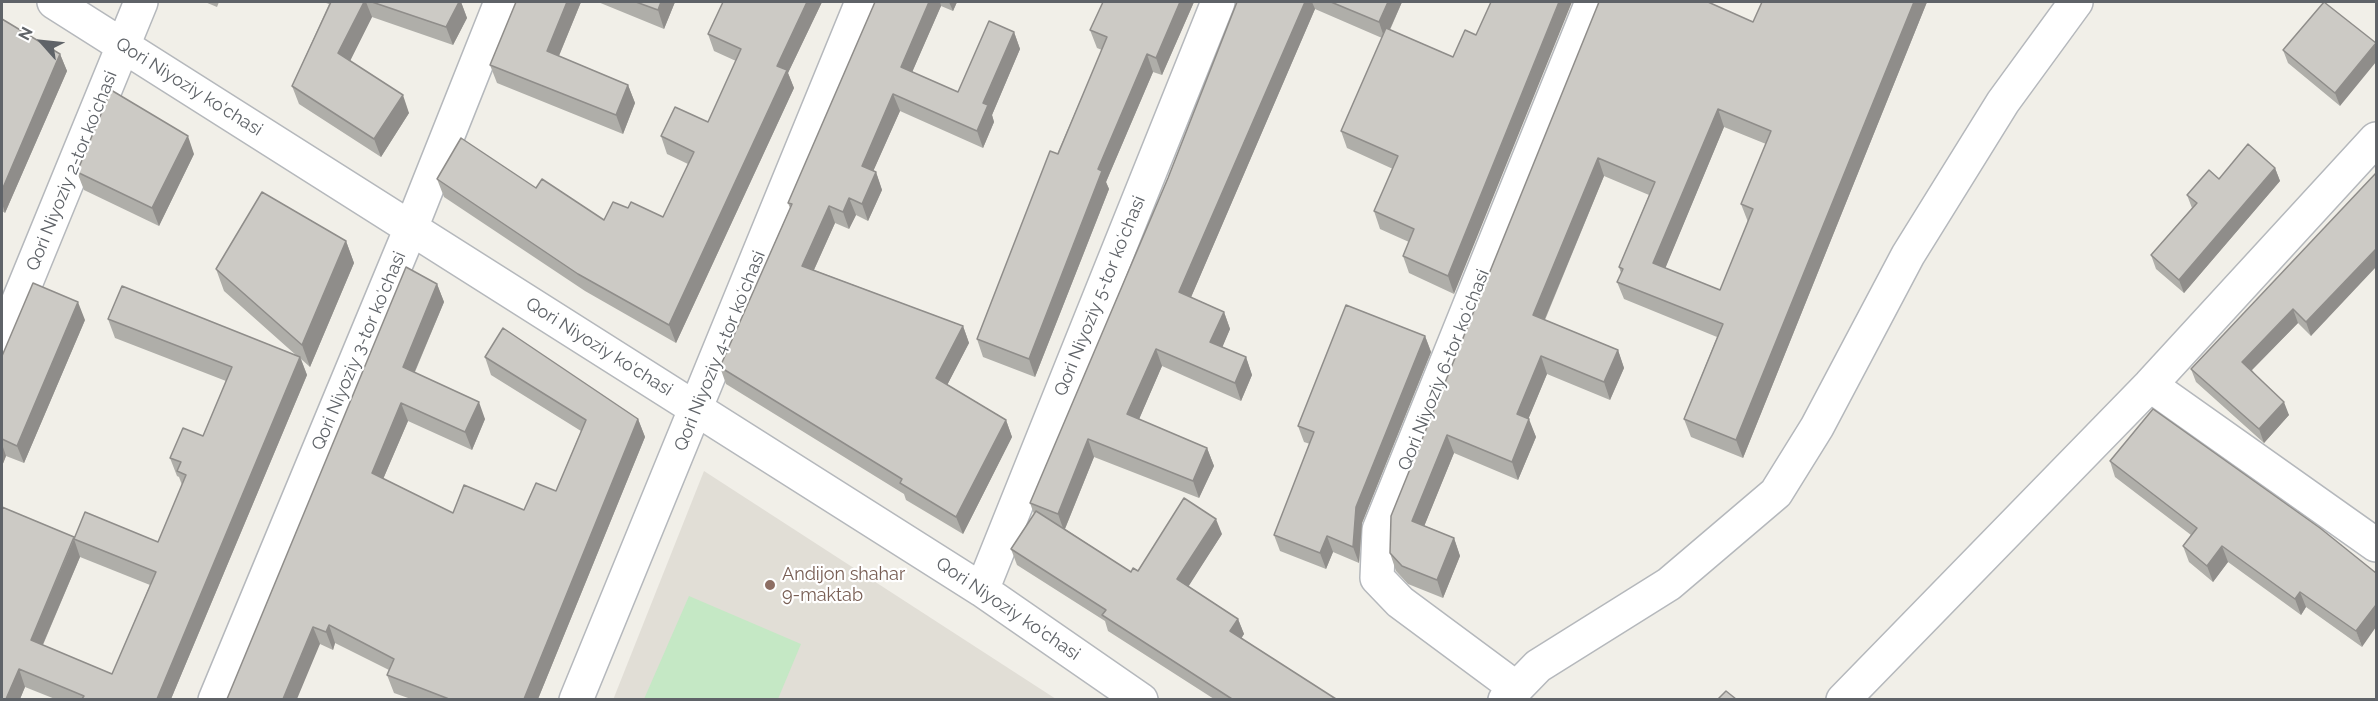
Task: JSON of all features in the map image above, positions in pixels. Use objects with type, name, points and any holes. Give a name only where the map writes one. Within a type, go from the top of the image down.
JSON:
[{"type":"street","name":"Qori Niyoziy ko'chasi","points":[[54,2],[982,590],[1141,699]]},
{"type":"street","name":"Qori Niyoziy 2-tor koʻchasi","points":[[2,341],[141,2]]},
{"type":"street","name":"Qori Niyoziy 3-tor koʻchasi","points":[[215,699],[411,228],[501,2]]},
{"type":"street","name":"Qori Niyoziy 4-tor koʻchasi","points":[[576,699],[862,2]]},
{"type":"street","name":"Qori Niyoziy 5-tor koʻchasi","points":[[982,590],[1218,2]]},
{"type":"street","name":"Qori Niyoziy 6-tor koʻchasi","points":[[1510,694],[1400,602],[1377,578],[1379,530],[1592,2]]},
{"type":"street","points":[[1510,694],[1538,666],[1668,584],[1776,493],[1817,427],[1914,246],[2003,102],[2076,2]]},
{"type":"street","points":[[1843,699],[2150,385],[2376,139]]},
{"type":"street","points":[[2150,385],[2376,545]]},
{"type":"shaded area","name":"Andijon shahar 9-maktab","points":[[704,471],[1056,699],[613,700]]},
{"type":"green space","points":[[689,596],[801,644],[778,699],[644,699]]},
{"type":"building","points":[[331,2],[364,2],[338,53],[403,95],[374,139],[292,86]]},
{"type":"building","points":[[372,2],[459,2],[446,27]]},
{"type":"building","points":[[516,2],[567,2],[547,51],[628,85],[616,115],[490,65]]},
{"type":"building","points":[[636,2],[661,2],[658,10]]},
{"type":"building","points":[[723,2],[807,2],[777,66],[787,70],[669,325],[578,274],[437,179],[461,138],[536,188],[542,179],[604,220],[613,202],[628,208],[631,202],[663,217],[694,152],[661,136],[675,107],[708,122],[741,49],[708,34]]},
{"type":"building","points":[[875,2],[929,2],[901,67],[958,92],[989,21],[1014,32],[983,103],[988,105],[977,131],[893,94],[862,166],[876,172],[862,204],[849,198],[843,212],[829,206],[802,266],[963,326],[936,378],[1006,420],[956,517],[900,483],[902,479],[720,367],[792,204],[788,203]]},
{"type":"building","points":[[1103,2],[1180,2],[1156,58],[1147,54],[1098,169],[1102,171],[1029,359],[977,339],[1050,151],[1058,154],[1107,37],[1090,30]]},
{"type":"building","points":[[1237,2],[1305,2],[1179,292],[1224,312],[1210,342],[1246,357],[1235,383],[1156,349],[1127,414],[1207,448],[1193,481],[1088,439],[1058,514],[1030,503],[1168,178]]},
{"type":"building","points":[[1331,2],[1388,2],[1379,22]]},
{"type":"building","points":[[1491,2],[1559,2],[1448,276],[1403,256],[1414,229],[1374,211],[1398,156],[1341,131],[1386,28],[1453,57],[1465,30],[1476,35]]},
{"type":"building","points":[[1599,2],[1708,2],[1753,22],[1762,2],[1914,2],[1736,440],[1684,419],[1723,324],[1617,282],[1623,269],[1619,267],[1655,182],[1598,158],[1533,315],[1618,350],[1604,382],[1541,356],[1517,414],[1529,419],[1512,462],[1447,435],[1412,521],[1454,538],[1437,580],[1402,566],[1390,553],[1391,516]],"holes":[[[1718,109],[1771,131],[1741,204],[1753,209],[1720,290],[1653,263]]]},
{"type":"building","points":[[2324,2],[2376,43],[2335,93],[2283,50]]},
{"type":"building","points":[[2,19],[60,54],[2,190]]},
{"type":"building","points":[[111,90],[188,136],[152,208],[77,172]]},
{"type":"building","points":[[2248,144],[2275,168],[2179,280],[2151,255],[2197,203],[2187,195],[2209,170],[2219,179]]},
{"type":"building","points":[[2376,173],[2376,249],[2306,322],[2293,309],[2242,362],[2284,402],[2259,429],[2191,369]]},
{"type":"building","points":[[262,192],[346,241],[302,345],[216,269]]},
{"type":"building","points":[[406,267],[437,284],[403,367],[479,402],[465,432],[401,403],[372,473],[453,513],[464,485],[524,510],[536,483],[556,491],[586,420],[485,357],[503,328],[638,419],[524,699],[449,699],[387,675],[394,659],[329,625],[326,632],[313,627],[283,699],[227,699]]},
{"type":"building","points":[[33,283],[78,302],[17,446],[2,439],[2,356]]},
{"type":"building","points":[[122,286],[300,357],[157,699],[82,699],[84,696],[19,669],[6,699],[2,699],[2,507],[74,537],[31,640],[112,674],[156,572],[74,539],[85,512],[158,542],[186,475],[177,471],[181,462],[170,458],[183,428],[203,436],[232,367],[108,319]]},
{"type":"building","points":[[1346,305],[1425,336],[1356,507],[1353,547],[1327,536],[1320,553],[1274,535],[1314,432],[1298,426]]},
{"type":"building","points":[[2153,409],[2320,528],[2376,573],[2376,605],[2356,631],[2300,592],[2295,599],[2222,546],[2207,566],[2183,546],[2197,528],[2110,461]]},
{"type":"building","points":[[1184,498],[1216,519],[1177,579],[1238,619],[1230,631],[1336,699],[1232,699],[1102,615],[1106,610],[1011,549],[1036,511],[1131,572],[1133,568],[1138,571]]},
{"type":"building","points":[[1726,691],[1736,699],[1718,699]]},
{"type":"place","name":"Andijon shahar 9-maktab","points":[[770,585]]}]
